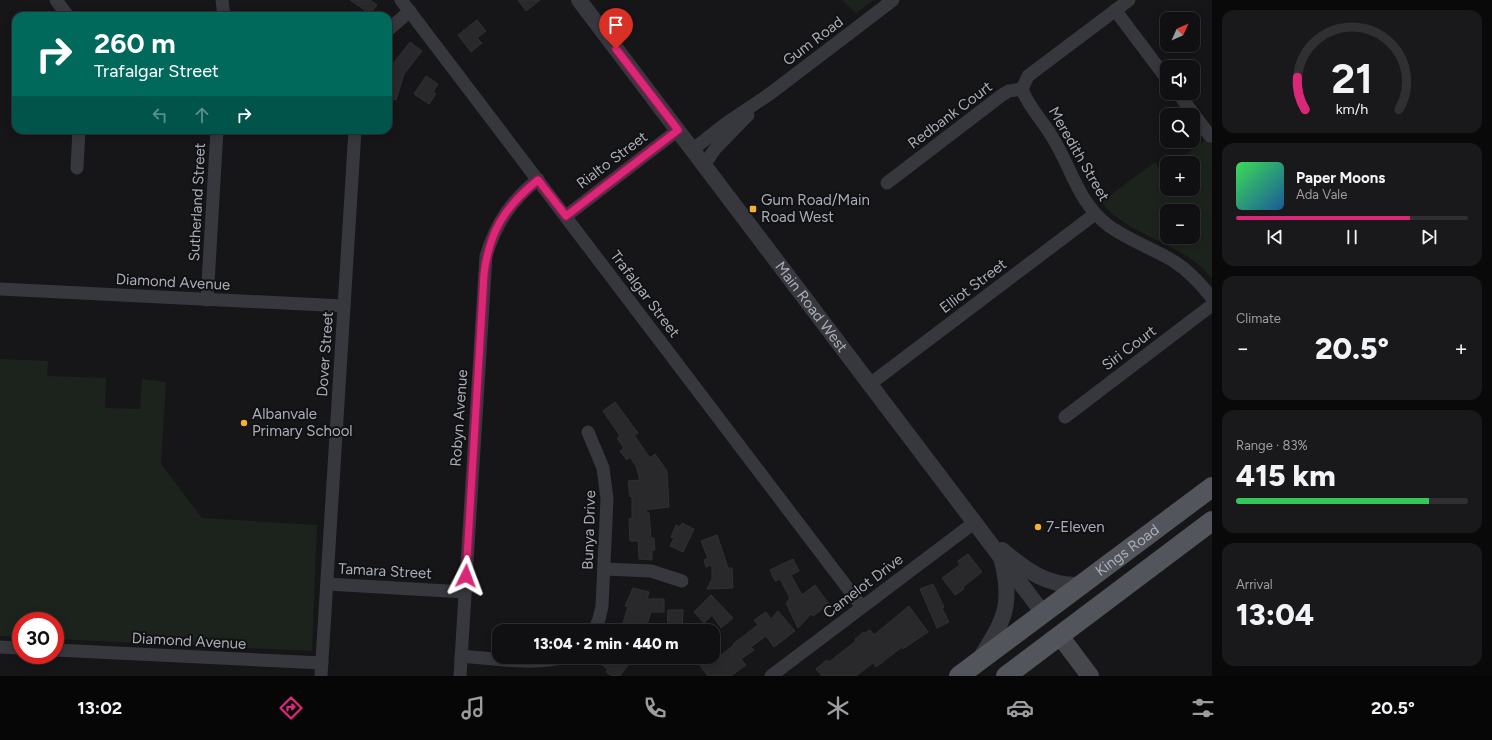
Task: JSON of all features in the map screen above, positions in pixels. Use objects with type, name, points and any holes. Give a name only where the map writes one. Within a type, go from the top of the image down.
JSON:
[{"type":"main road","name":"Kings Road","points":[[959,676],[1212,487]]},
{"type":"main road","name":"Kings Road","points":[[1006,676],[1212,521]]},
{"type":"main road","points":[[1043,613],[1090,676]]},
{"type":"street","points":[[56,0],[65,12]]},
{"type":"street","points":[[222,0],[224,12]]},
{"type":"street","name":"Trafalgar Street","points":[[401,0],[862,607]]},
{"type":"street","name":"Main Road West","points":[[579,0],[1043,613]]},
{"type":"street","name":"Gum Road","points":[[692,150],[728,122],[771,93],[893,0]]},
{"type":"street","points":[[1022,89],[1028,76],[1129,0]]},
{"type":"street","points":[[1115,10],[1160,70]]},
{"type":"street","points":[[392,27],[410,11]]},
{"type":"street","name":"Redbank Court","points":[[887,183],[1002,95],[1009,91],[1022,89]]},
{"type":"street","name":"Meredith Street","points":[[1022,89],[1027,100],[1054,139],[1080,192],[1095,214],[1119,233],[1176,263],[1199,282],[1212,298]]},
{"type":"street","name":"Gum Road","points":[[704,165],[715,149],[771,93]]},
{"type":"street","points":[[1183,100],[1210,136]]},
{"type":"street","name":"Rialto Street","points":[[566,216],[678,130]]},
{"type":"street","points":[[77,168],[79,134]]},
{"type":"street","name":"Sutherland Street","points":[[207,300],[217,134]]},
{"type":"street","name":"Dover Street","points":[[322,670],[355,134]]},
{"type":"street","name":"Robyn Avenue","points":[[460,676],[486,256],[495,228],[503,214],[513,202],[538,180]]},
{"type":"street","name":"Elliot Street","points":[[870,384],[1095,214]]},
{"type":"street","name":"Diamond Avenue","points":[[0,289],[344,306]]},
{"type":"street","name":"Siri Court","points":[[1066,417],[1212,305]]},
{"type":"street","name":"Bunya Drive","points":[[588,432],[599,454],[606,483],[607,499],[602,606],[597,624]]},
{"type":"street","name":"Camelot Drive","points":[[771,676],[975,522]]},
{"type":"street","points":[[984,535],[1015,560],[1040,577],[1058,584],[1080,585]]},
{"type":"street","points":[[978,662],[1002,622],[1006,609],[1006,585],[1000,556]]},
{"type":"street","points":[[604,569],[651,571],[682,581]]},
{"type":"street","name":"Tamara Street","points":[[327,584],[465,592]]},
{"type":"street","points":[[0,647],[12,648]]},
{"type":"street","name":"Diamond Avenue","points":[[64,651],[322,670]]},
{"type":"street","points":[[461,656],[492,658]]},
{"type":"shaded area","points":[[842,0],[874,0],[856,13]]},
{"type":"shaded area","points":[[1212,135],[1212,279],[1200,266],[1166,244],[1200,244],[1200,204],[1160,204],[1160,241],[1126,224],[1101,202],[1155,162],[1160,170],[1160,196],[1200,196],[1200,156],[1184,156],[1195,148],[1200,148],[1200,144]]},
{"type":"shaded area","points":[[0,359],[48,361],[47,376],[106,378],[105,408],[140,409],[142,379],[166,382],[161,464],[202,518],[317,525],[312,651],[64,639],[64,612],[12,612],[12,637],[0,636]]},
{"type":"building","points":[[350,0],[370,0],[377,5],[372,12],[367,12]]},
{"type":"building","points":[[518,0],[540,0],[526,11]]},
{"type":"building","points":[[477,20],[486,31],[477,38],[482,43],[471,52],[458,35]]},
{"type":"building","points":[[410,42],[422,51],[404,74],[396,100],[392,98],[392,65]]},
{"type":"building","points":[[426,76],[438,84],[433,92],[436,94],[429,104],[414,94]]},
{"type":"building","points":[[615,402],[638,433],[634,435],[650,458],[655,454],[667,471],[669,507],[644,510],[649,513],[651,538],[654,538],[655,550],[652,550],[652,560],[639,559],[638,541],[630,541],[629,519],[632,519],[632,496],[630,497],[628,481],[640,480],[636,466],[630,457],[627,460],[620,451],[624,448],[617,438],[620,436],[603,411]]},
{"type":"building","points":[[682,523],[694,529],[683,552],[670,546],[674,538],[671,537],[676,525],[680,527]]},
{"type":"building","points":[[717,535],[728,568],[732,568],[733,588],[707,589],[712,579],[712,565],[706,567],[704,560],[708,558],[701,541]]},
{"type":"building","points":[[968,554],[982,572],[963,587],[964,589],[955,595],[942,578],[960,565],[958,561]]},
{"type":"building","points":[[793,559],[799,571],[791,575],[802,595],[815,585],[829,604],[813,616],[811,614],[798,628],[786,603],[790,598],[780,579],[775,581],[770,570]]},
{"type":"building","points":[[933,584],[944,607],[942,608],[949,622],[937,628],[920,589]]},
{"type":"building","points":[[633,588],[649,592],[647,599],[664,599],[664,612],[651,612],[647,624],[623,623],[628,607],[625,606]]},
{"type":"building","points":[[711,595],[733,618],[721,628],[720,624],[718,624],[712,615],[704,623],[694,612]]},
{"type":"building","points":[[909,606],[928,632],[903,649],[902,647],[876,667],[873,663],[856,676],[822,676],[816,669],[827,660],[829,662],[856,641],[855,639],[864,632],[865,633],[870,630],[874,635]]},
{"type":"building","points":[[668,610],[683,610],[682,624],[667,624]]},
{"type":"building","points":[[778,611],[795,631],[774,647],[766,636],[751,647],[754,650],[741,659],[746,665],[731,676],[708,676],[700,666],[703,664],[720,664],[720,656],[758,625],[754,620],[766,612],[771,619]]},
{"type":"building","points":[[601,664],[629,664],[620,676],[612,676],[606,672],[608,670]]},
{"type":"place","name":"Gum Road/Main Road West","points":[[753,209]]},
{"type":"place","name":"Albanvale Primary School","points":[[244,423]]},
{"type":"place","name":"7-Eleven","points":[[1038,527]]},
{"type":"route","points":[[466,576],[484,274],[486,256],[495,228],[503,214],[513,202],[523,191],[538,180],[566,216],[678,130],[616,49]]}]
